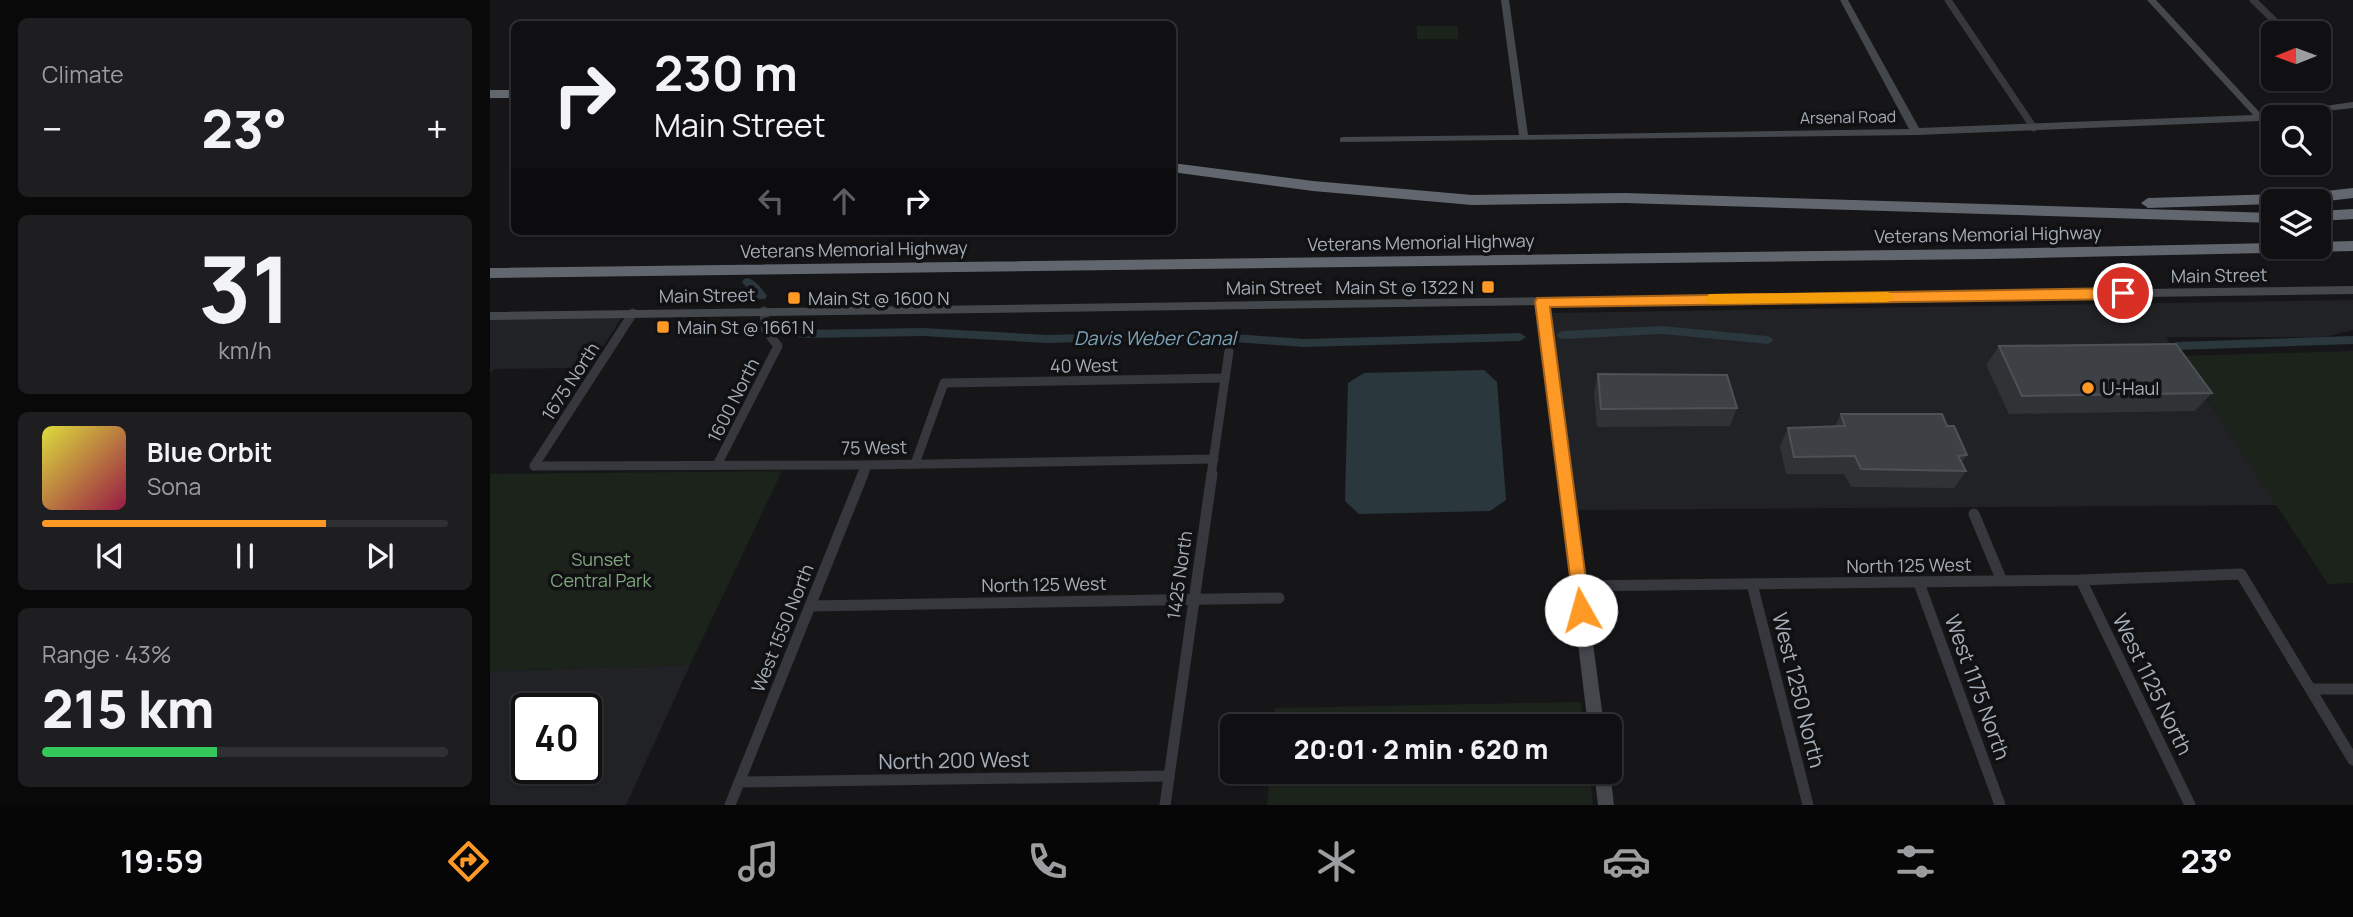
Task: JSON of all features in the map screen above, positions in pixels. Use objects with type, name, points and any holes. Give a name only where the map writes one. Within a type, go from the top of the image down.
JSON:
[{"type":"highway","name":"Veterans Memorial Highway","points":[[1176,168],[1313,187],[1472,200],[1625,198],[2261,218]]},
{"type":"highway","points":[[1924,206],[2281,199],[2353,193]]},
{"type":"highway","points":[[2331,215],[2353,214]]},
{"type":"highway","name":"Veterans Memorial Highway","points":[[490,273],[2353,248]]},
{"type":"main road","name":"Main Street","points":[[490,316],[633,313]]},
{"type":"street","points":[[1505,0],[1524,137]]},
{"type":"street","points":[[1844,0],[1916,132]]},
{"type":"street","points":[[1948,0],[2034,128]]},
{"type":"street","points":[[2151,0],[2260,118]]},
{"type":"street","points":[[2253,0],[2275,21]]},
{"type":"street","name":"Arsenal Road","points":[[1343,140],[2034,128],[2260,118],[2353,105]]},
{"type":"street","name":"Main Street","points":[[633,313],[2353,290]]},
{"type":"street","points":[[1542,302],[1594,714]]},
{"type":"street","name":"1600 North","points":[[717,465],[778,346],[765,329],[764,312]]},
{"type":"street","name":"1675 North","points":[[534,466],[633,313]]},
{"type":"street","name":"1425 North","points":[[1165,805],[1229,351]]},
{"type":"street","name":"40 West","points":[[915,464],[944,383],[1226,378]]},
{"type":"street","name":"75 West","points":[[534,466],[915,464],[1214,458]]},
{"type":"street","name":"West 1550 North","points":[[730,805],[867,464]]},
{"type":"street","points":[[1974,514],[2002,581]]},
{"type":"street","name":"North 125 West","points":[[1578,586],[1919,583],[2241,574],[2311,689]]},
{"type":"street","name":"West 1125 North","points":[[2081,580],[2190,805]]},
{"type":"street","name":"West 1175 North","points":[[1919,583],[2000,805]]},
{"type":"street","name":"West 1250 North","points":[[1752,584],[1808,805]]},
{"type":"street","name":"North 125 West","points":[[810,606],[1279,598]]},
{"type":"street","points":[[2311,689],[2353,689]]},
{"type":"street","points":[[2311,689],[2353,760]]},
{"type":"street","name":"North 200 West","points":[[739,782],[1169,775]]},
{"type":"street","points":[[1603,784],[1606,805]]},
{"type":"shaded area","points":[[2353,300],[2353,330],[2324,337],[2166,337],[2277,505],[1577,510],[1552,313]]},
{"type":"shaded area","points":[[622,317],[589,368],[494,369],[490,374],[490,319]]},
{"type":"shaded area","points":[[1484,370],[1497,382],[1506,500],[1490,511],[1359,514],[1345,501],[1348,383],[1364,373]]},
{"type":"shaded area","points":[[690,665],[626,805],[490,805],[490,671]]},
{"type":"green space","points":[[1417,26],[1458,26],[1458,39],[1417,39]]},
{"type":"green space","points":[[2353,351],[2353,583],[2328,584],[2179,356]]},
{"type":"green space","name":"Sunset Central Park","points":[[782,471],[690,665],[490,671],[490,474]]},
{"type":"green space","points":[[1581,702],[1582,714],[1274,714],[1275,708]]},
{"type":"green space","points":[[1269,784],[1590,784],[1593,805],[1267,805]]},
{"type":"building","points":[[2176,344],[2212,393],[2022,396],[1999,346]]},
{"type":"building","points":[[1598,374],[1727,375],[1737,408],[1601,409]]},
{"type":"building","points":[[1841,414],[1942,414],[1947,426],[1954,426],[1967,455],[1958,456],[1966,471],[1861,469],[1855,456],[1794,457],[1788,428],[1845,426]]},
{"type":"waterway","points":[[748,282],[761,296]]},
{"type":"waterway","name":"Davis Weber Canal","points":[[790,330],[803,334],[923,332],[1048,339],[1192,335],[1304,343],[1520,337]]},
{"type":"waterway","name":"Davis Weber Canal","points":[[1562,335],[1662,330],[1768,340]]},
{"type":"waterway","name":"Davis Weber Canal","points":[[2176,346],[2353,340]]},
{"type":"slow traffic","points":[[1710,299],[1888,297]]},
{"type":"place","name":"Main St @ 1322 N","points":[[1488,287]]},
{"type":"place","name":"Main St @ 1600 N","points":[[794,298]]},
{"type":"place","name":"Main St @ 1661 N","points":[[663,327]]},
{"type":"place","name":"U-Haul","points":[[2088,388]]},
{"type":"route","points":[[1581,610],[1542,302],[2123,293]]}]
